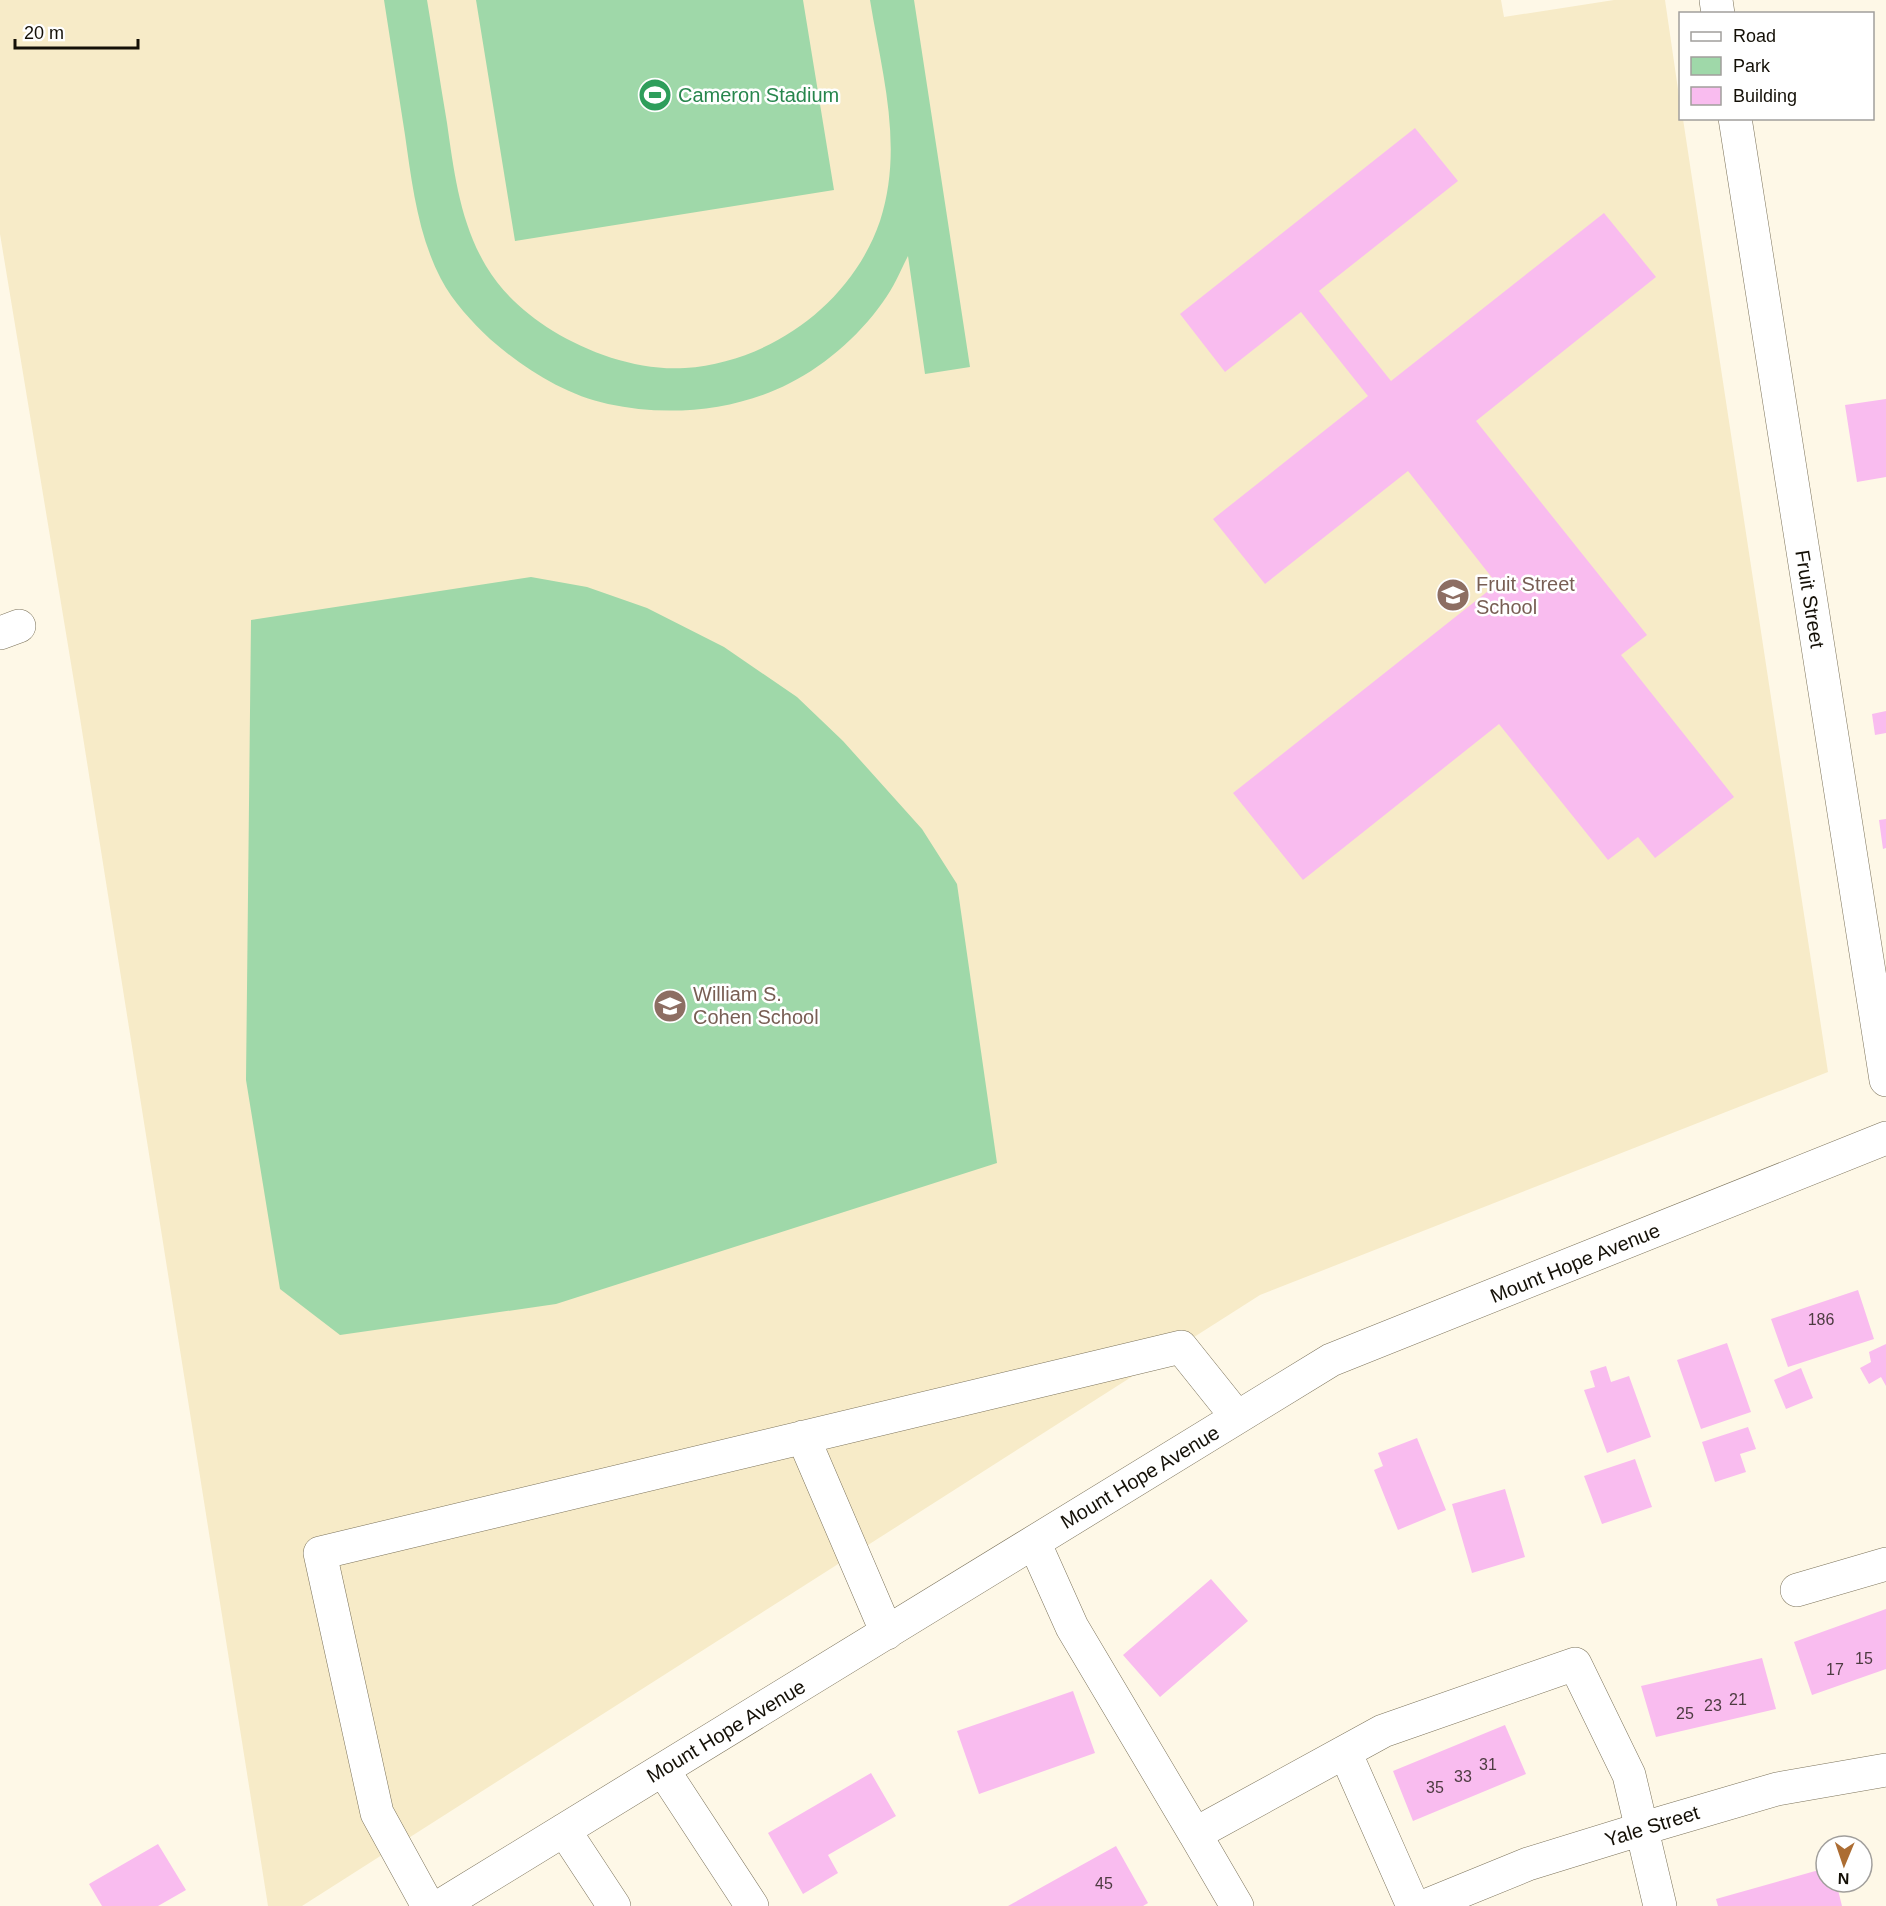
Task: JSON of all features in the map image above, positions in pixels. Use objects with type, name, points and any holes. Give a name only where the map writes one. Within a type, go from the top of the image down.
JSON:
[{"type":"street","name":"Fruit Street","points":[[1735,120],[1886,1080]]},
{"type":"street","name":"Mount Hope Avenue","points":[[440,1906],[1331,1360],[1886,1138]]},
{"type":"street","points":[[428,1906],[376,1813],[320,1553],[1181,1347],[1237,1418]]},
{"type":"street","points":[[803,1437],[886,1633]]},
{"type":"street","points":[[1034,1542],[1072,1627],[1237,1906]]},
{"type":"street","points":[[1797,1590],[1886,1564]]},
{"type":"street","points":[[1195,1834],[1383,1731],[1575,1664],[1629,1775],[1660,1906]]},
{"type":"street","points":[[1345,1752],[1432,1904]]},
{"type":"street","points":[[663,1770],[752,1906]]},
{"type":"street","name":"Yale Street","points":[[1432,1904],[1528,1864],[1641,1829],[1777,1790],[1886,1770]]},
{"type":"street","points":[[564,1830],[614,1906]]},
{"type":"shaded area","name":"William S. Cohen School","points":[[0,0],[1501,0],[1504,17],[1614,0],[1665,0],[1679,96],[1679,120],[1683,120],[1828,1072],[1260,1295],[302,1906],[268,1906],[80,718],[0,234]]},
{"type":"green space","points":[[384,0],[427,0],[459,196],[477,249],[500,285],[533,317],[583,347],[633,364],[685,368],[717,363],[748,354],[804,323],[829,302],[850,278],[867,251],[880,221],[887,193],[891,138],[885,83],[870,0],[914,0],[970,367],[925,374],[908,256],[878,309],[844,346],[818,366],[790,383],[747,400],[701,409],[631,408],[592,400],[576,394],[530,370],[490,339],[470,319],[457,304],[433,262],[421,227],[413,190]]},
{"type":"green space","name":"Cameron Stadium","points":[[476,0],[803,0],[834,190],[515,241]]},
{"type":"green space","points":[[531,577],[587,587],[647,608],[724,647],[797,697],[843,741],[922,829],[957,884],[997,1163],[556,1304],[340,1335],[280,1289],[246,1080],[251,620]]},
{"type":"building","points":[[1415,128],[1458,181],[1319,291],[1391,381],[1604,213],[1656,277],[1476,421],[1647,635],[1621,655],[1734,797],[1655,858],[1638,837],[1608,860],[1499,724],[1303,880],[1233,793],[1497,584],[1408,471],[1265,584],[1213,519],[1368,396],[1301,312],[1225,372],[1180,314]]},
{"type":"building","points":[[1886,399],[1886,477],[1857,482],[1845,405]]},
{"type":"building","points":[[1886,711],[1886,733],[1875,735],[1872,714]]},
{"type":"building","points":[[1886,819],[1886,848],[1883,849],[1879,820]]},
{"type":"building","points":[[1858,1290],[1874,1339],[1788,1367],[1771,1319]]},
{"type":"building","points":[[1727,1343],[1751,1412],[1701,1429],[1677,1360]]},
{"type":"building","points":[[1886,1344],[1886,1386],[1881,1377],[1869,1384],[1860,1368],[1871,1362],[1869,1352]]},
{"type":"building","points":[[1606,1366],[1611,1382],[1629,1376],[1651,1437],[1607,1453],[1584,1390],[1595,1387],[1590,1371]]},
{"type":"building","points":[[1801,1368],[1813,1398],[1786,1409],[1774,1380]]},
{"type":"building","points":[[1748,1427],[1756,1449],[1740,1454],[1746,1472],[1715,1482],[1702,1442]]},
{"type":"building","points":[[1417,1438],[1446,1510],[1398,1530],[1374,1470],[1383,1466],[1378,1453]]},
{"type":"building","points":[[1635,1459],[1652,1507],[1602,1524],[1584,1476]]},
{"type":"building","points":[[1505,1489],[1525,1557],[1472,1573],[1452,1504]]},
{"type":"building","points":[[1211,1579],[1248,1621],[1160,1697],[1123,1655]]},
{"type":"building","points":[[1886,1609],[1886,1669],[1812,1695],[1794,1642]]},
{"type":"building","points":[[1762,1658],[1776,1709],[1656,1737],[1641,1686]]},
{"type":"building","points":[[1073,1691],[1095,1753],[979,1794],[957,1731]]},
{"type":"building","points":[[1505,1725],[1526,1774],[1413,1821],[1393,1771]]},
{"type":"building","points":[[871,1773],[896,1816],[828,1855],[838,1873],[803,1894],[768,1833]]},
{"type":"building","points":[[158,1844],[186,1890],[158,1906],[102,1906],[89,1884]]},
{"type":"building","points":[[1116,1846],[1148,1903],[1143,1906],[1008,1906]]},
{"type":"building","points":[[1814,1871],[1814,1894],[1839,1894],[1842,1906],[1718,1906],[1716,1899]]},
{"type":"place","name":"Cameron Stadium","points":[[655,95]]},
{"type":"place","name":"Fruit Street School","points":[[1453,595]]},
{"type":"place","name":"William S. Cohen School","points":[[670,1006]]}]
